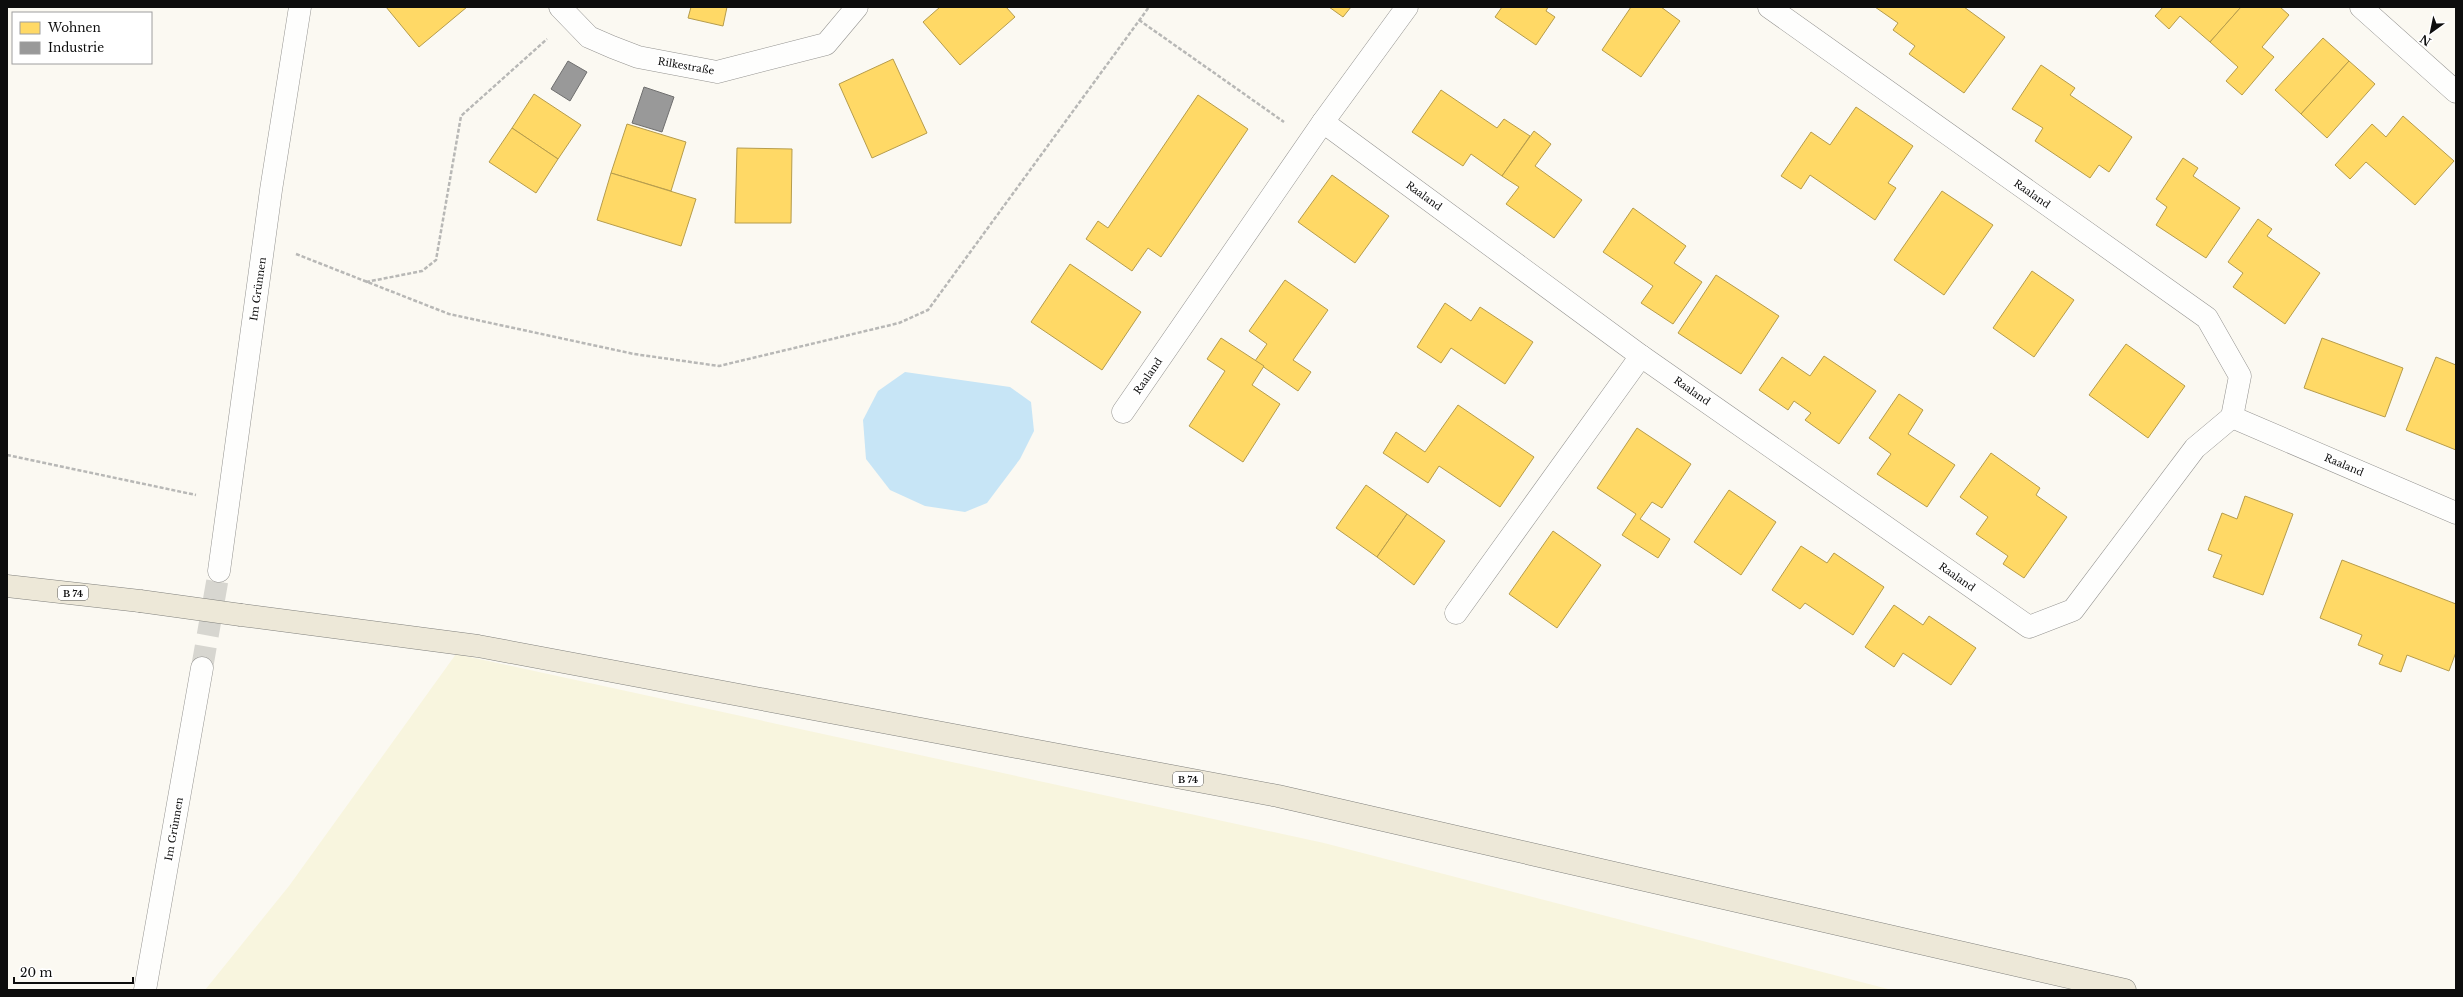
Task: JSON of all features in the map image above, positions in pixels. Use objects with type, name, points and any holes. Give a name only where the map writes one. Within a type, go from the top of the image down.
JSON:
[{"type":"main road","name":"B 74","points":[[7,586],[140,601],[478,646],[1278,796],[2125,990]]},
{"type":"street","name":"Im Grünnen","points":[[219,571],[264,242],[300,7]]},
{"type":"street","name":"Rilkestraße","points":[[565,13],[589,37],[638,57],[717,72],[826,44],[857,7]]},
{"type":"street","name":"Raaland","points":[[1123,412],[1323,122],[1407,7]]},
{"type":"street","name":"Raaland","points":[[1323,122],[1642,356],[2029,627],[2073,610],[2195,448],[2232,417],[2240,376],[2207,318],[1769,7]]},
{"type":"street","points":[[2361,7],[2456,92]]},
{"type":"street","points":[[1456,614],[1642,356]]},
{"type":"street","name":"Raaland","points":[[2232,417],[2456,513]]},
{"type":"street","name":"Im Grünnen","points":[[145,990],[202,668]]},
{"type":"path","points":[[264,242],[449,314],[634,354],[719,366],[899,323],[928,310],[1149,7]]},
{"type":"path","points":[[366,282],[422,271],[436,260],[461,116],[565,13]]},
{"type":"path","points":[[1139,20],[1310,141]]},
{"type":"path","points":[[7,455],[228,502]]},
{"type":"shaded area","points":[[456,654],[1324,843],[1892,990],[205,990],[289,886]]},
{"type":"water","points":[[905,372],[1010,387],[1031,402],[1034,431],[1020,459],[987,503],[965,512],[925,506],[890,490],[866,459],[863,420],[878,391]]},
{"type":"building: Wohnen","points":[[386,7],[467,7],[419,47]]},
{"type":"building: Wohnen","points":[[691,7],[727,7],[723,26],[688,18]]},
{"type":"building: Wohnen","points":[[940,7],[1006,7],[1015,17],[960,65],[923,22]]},
{"type":"building: Wohnen","points":[[1329,7],[1351,7],[1343,17]]},
{"type":"building: Wohnen","points":[[1502,7],[1548,7],[1546,11],[1555,17],[1536,45],[1495,17]]},
{"type":"building: Wohnen","points":[[1631,7],[1661,7],[1680,21],[1641,77],[1602,50]]},
{"type":"building: Wohnen","points":[[1875,7],[1964,7],[2005,37],[1964,93],[1909,54],[1915,46],[1893,30],[1898,23]]},
{"type":"building: Wohnen","points":[[2163,7],[2241,7],[2210,42],[2180,16],[2169,29],[2155,16]]},
{"type":"building: Wohnen","points":[[2241,7],[2280,7],[2289,15],[2262,47],[2274,57],[2242,95],[2226,81],[2238,67],[2210,42]]},
{"type":"building: Wohnen","points":[[2323,38],[2349,61],[2301,114],[2275,90]]},
{"type":"building: Wohnen","points":[[893,59],[927,133],[872,158],[839,84]]},
{"type":"building: Wohnen","points":[[2349,61],[2375,84],[2327,138],[2301,114]]},
{"type":"building: Wohnen","points":[[2041,65],[2075,88],[2070,95],[2132,137],[2109,172],[2099,165],[2090,178],[2035,141],[2043,128],[2012,109]]},
{"type":"building: Wohnen","points":[[1441,90],[1497,128],[1504,119],[1530,136],[1502,176],[1471,154],[1463,166],[1412,132]]},
{"type":"building: Wohnen","points":[[534,94],[581,125],[558,159],[512,128]]},
{"type":"building: Wohnen","points":[[1198,95],[1248,129],[1161,257],[1148,248],[1132,271],[1086,239],[1098,221],[1108,228]]},
{"type":"building: Wohnen","points":[[1856,107],[1913,146],[1888,183],[1896,188],[1875,220],[1810,175],[1801,189],[1781,176],[1811,132],[1830,145]]},
{"type":"building: Wohnen","points":[[2403,116],[2454,161],[2415,205],[2366,162],[2350,179],[2335,165],[2372,124],[2386,137]]},
{"type":"building: Wohnen","points":[[627,124],[686,142],[671,191],[611,173]]},
{"type":"building: Wohnen","points":[[512,128],[558,159],[536,193],[489,162]]},
{"type":"building: Wohnen","points":[[1534,131],[1551,144],[1535,166],[1582,200],[1554,238],[1506,204],[1519,187],[1502,176]]},
{"type":"building: Wohnen","points":[[737,148],[792,149],[791,223],[735,223]]},
{"type":"building: Wohnen","points":[[2183,158],[2198,168],[2193,176],[2240,208],[2206,258],[2156,225],[2167,207],[2156,199]]},
{"type":"building: Wohnen","points":[[611,173],[696,199],[681,246],[597,220]]},
{"type":"building: Wohnen","points":[[1332,175],[1389,216],[1355,263],[1298,222]]},
{"type":"building: Wohnen","points":[[1942,191],[1993,225],[1944,295],[1894,260]]},
{"type":"building: Wohnen","points":[[1633,208],[1686,246],[1674,263],[1702,282],[1673,324],[1641,303],[1653,286],[1603,252]]},
{"type":"building: Wohnen","points":[[2258,219],[2272,229],[2267,236],[2320,273],[2285,324],[2233,287],[2243,273],[2228,262]]},
{"type":"building: Wohnen","points":[[1070,264],[1141,312],[1102,370],[1031,322]]},
{"type":"building: Wohnen","points":[[2032,271],[2074,300],[2034,357],[1993,328]]},
{"type":"building: Wohnen","points":[[1716,275],[1779,316],[1741,374],[1678,333]]},
{"type":"building: Wohnen","points":[[1285,280],[1328,310],[1293,360],[1311,372],[1298,391],[1255,361],[1267,344],[1249,331]]},
{"type":"building: Wohnen","points":[[1445,303],[1471,321],[1480,307],[1533,342],[1505,384],[1451,348],[1441,363],[1417,347]]},
{"type":"building: Wohnen","points":[[1221,338],[1264,366],[1252,385],[1280,404],[1243,462],[1189,426],[1225,371],[1207,359]]},
{"type":"building: Wohnen","points":[[2322,338],[2403,368],[2385,417],[2304,388]]},
{"type":"building: Wohnen","points":[[2126,344],[2185,386],[2148,438],[2089,395]]},
{"type":"building: Wohnen","points":[[1824,356],[1876,391],[1839,444],[1805,420],[1811,413],[1794,401],[1788,410],[1759,390],[1782,357],[1810,376]]},
{"type":"building: Wohnen","points":[[2436,357],[2456,365],[2456,450],[2406,430]]},
{"type":"building: Wohnen","points":[[1899,394],[1923,410],[1908,434],[1955,465],[1927,507],[1877,474],[1891,454],[1869,438]]},
{"type":"building: Wohnen","points":[[1458,405],[1534,457],[1500,507],[1439,466],[1428,483],[1383,453],[1396,432],[1425,452]]},
{"type":"building: Wohnen","points":[[1637,428],[1691,464],[1662,508],[1652,502],[1640,519],[1670,539],[1658,558],[1622,535],[1636,514],[1597,488]]},
{"type":"building: Wohnen","points":[[1991,453],[2040,488],[2036,495],[2067,517],[2024,578],[2003,564],[2008,556],[1976,534],[1988,517],[1960,497]]},
{"type":"building: Wohnen","points":[[1366,485],[1407,514],[1377,557],[1336,528]]},
{"type":"building: Wohnen","points":[[1729,490],[1776,522],[1741,575],[1694,542]]},
{"type":"building: Wohnen","points":[[2245,496],[2293,514],[2263,595],[2213,577],[2222,555],[2208,550],[2222,513],[2237,519]]},
{"type":"building: Wohnen","points":[[1407,514],[1445,541],[1414,585],[1377,557]]},
{"type":"building: Wohnen","points":[[1553,531],[1601,565],[1557,628],[1509,594]]},
{"type":"building: Wohnen","points":[[1801,546],[1827,563],[1834,553],[1884,587],[1853,635],[1805,603],[1800,609],[1772,590]]},
{"type":"building: Wohnen","points":[[2342,560],[2456,604],[2456,652],[2449,671],[2407,655],[2401,672],[2379,664],[2383,655],[2358,645],[2362,635],[2320,618]]},
{"type":"building: Wohnen","points":[[1894,605],[1923,625],[1929,616],[1976,648],[1951,685],[1903,653],[1894,667],[1865,647]]},
{"type":"building: Industrie","points":[[568,61],[587,72],[570,101],[551,89]]},
{"type":"building: Industrie","points":[[644,87],[674,97],[662,132],[632,123]]},
{"type":"tunnel","points":[[202,668],[219,571]]}]
